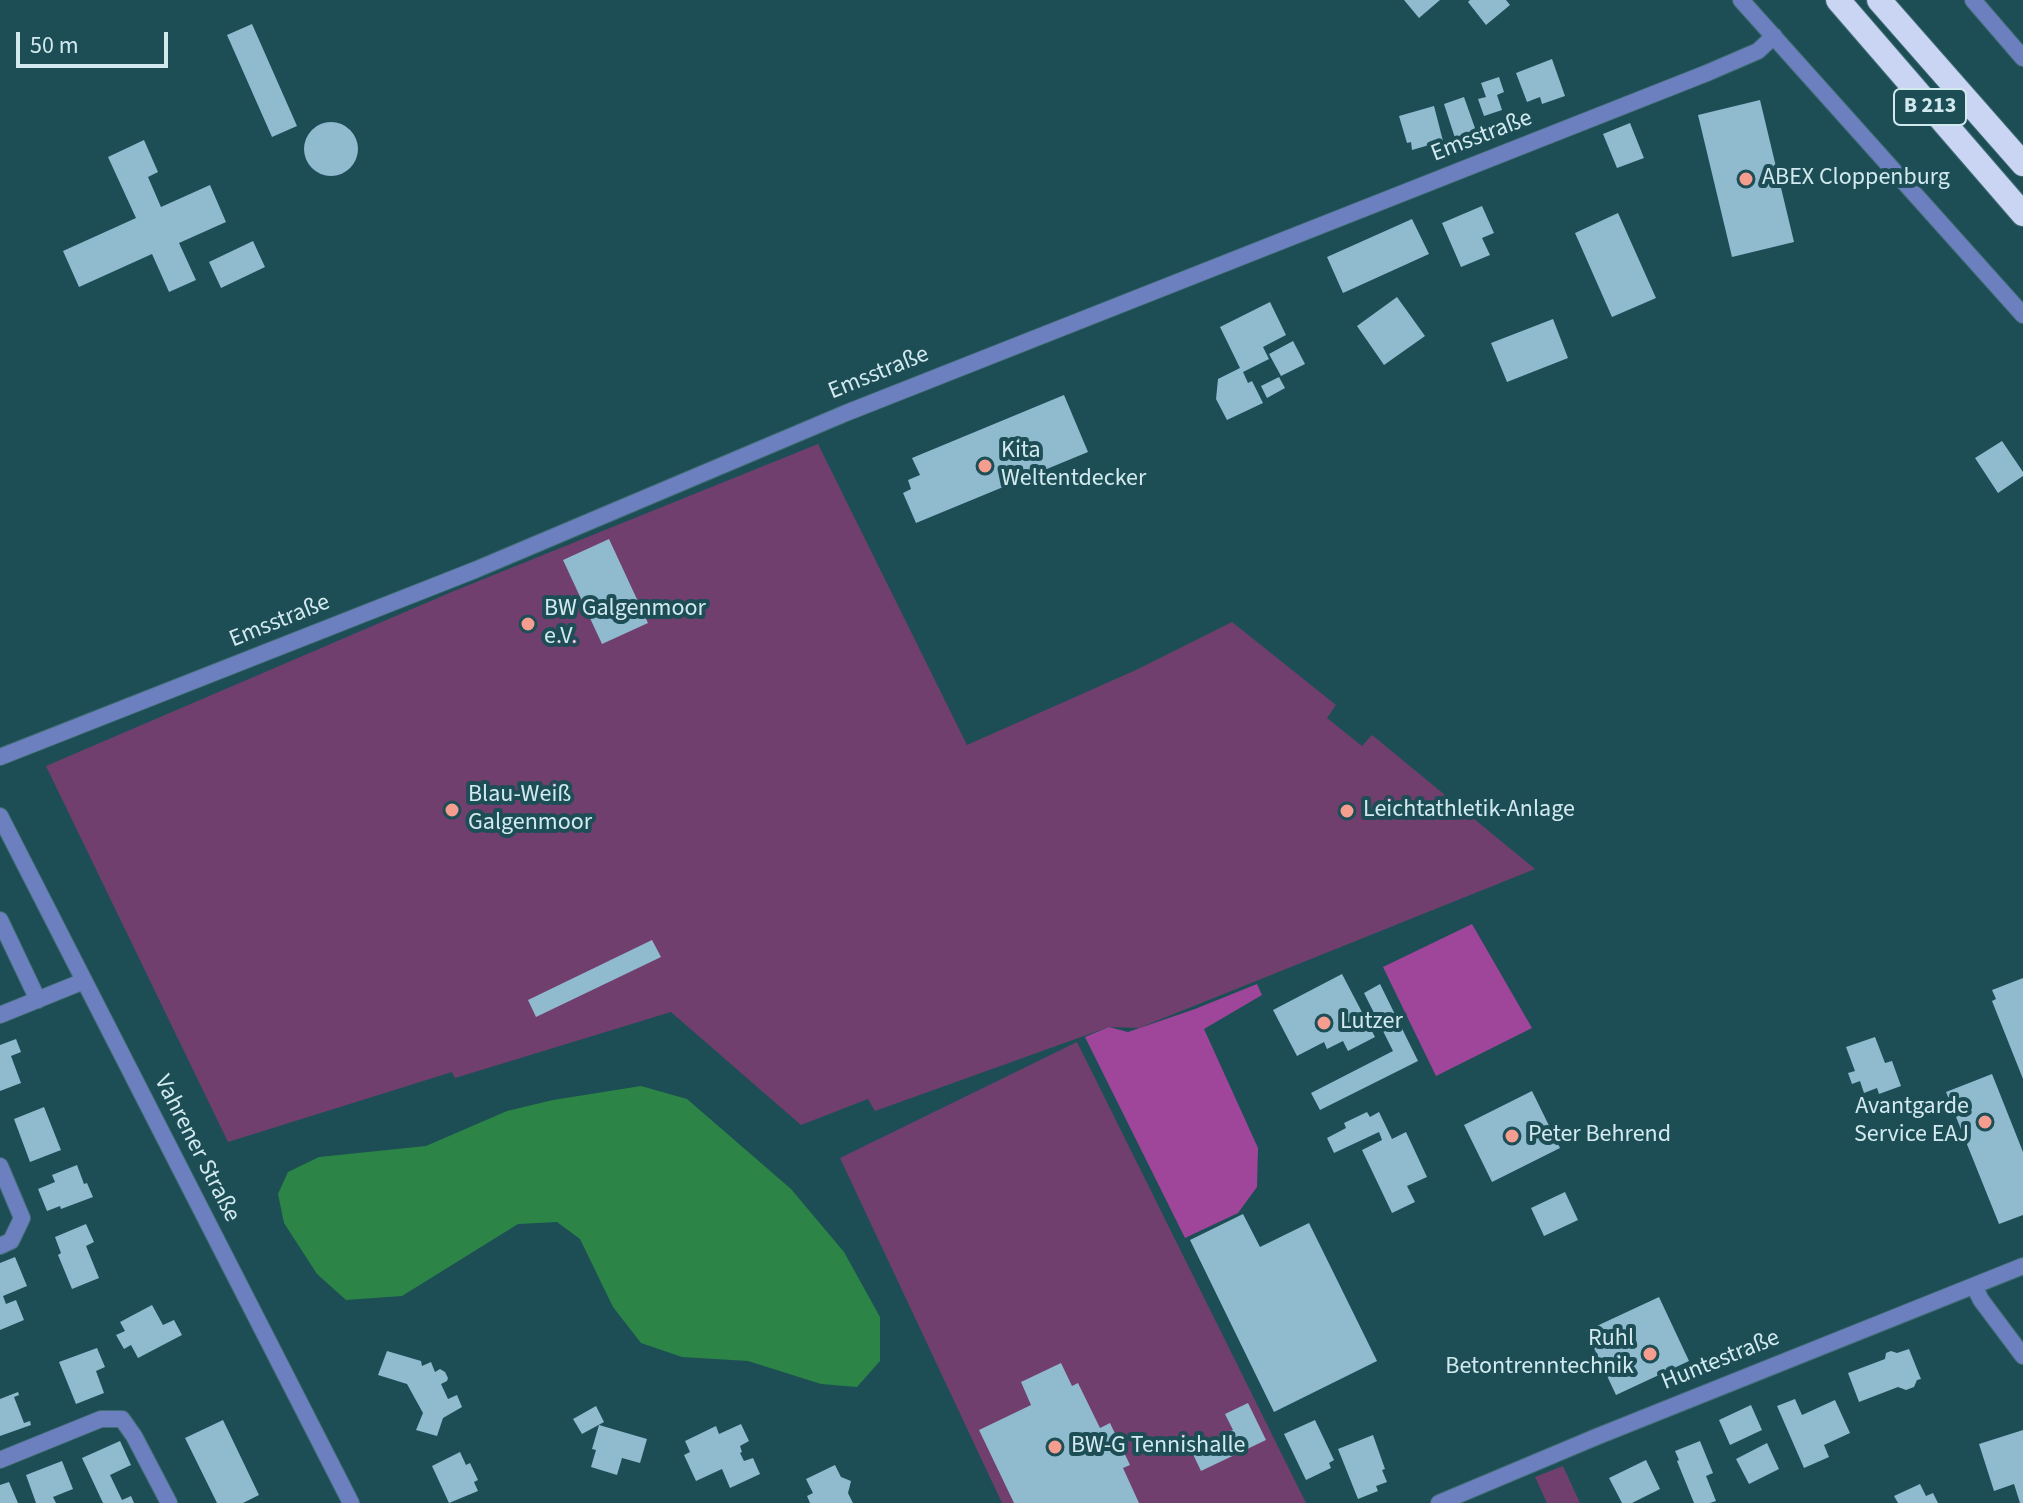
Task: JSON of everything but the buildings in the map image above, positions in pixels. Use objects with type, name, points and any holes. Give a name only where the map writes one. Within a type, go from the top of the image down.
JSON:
[{"type":"highway","name":"B 213","points":[[1838,0],[2023,214]]},
{"type":"highway","name":"B 213","points":[[1879,0],[2023,164]]},
{"type":"street","points":[[1741,0],[2023,315]]},
{"type":"street","points":[[1973,0],[2023,58]]},
{"type":"street","name":"Emsstraße","points":[[0,757],[475,570],[846,413],[1707,73],[1758,51],[1774,36]]},
{"type":"street","name":"Vahrener Straße","points":[[0,816],[351,1503]]},
{"type":"street","points":[[0,920],[38,1000]]},
{"type":"street","points":[[0,1015],[84,981]]},
{"type":"street","points":[[0,1166],[22,1218],[11,1241],[0,1246]]},
{"type":"street","name":"Huntestraße","points":[[1439,1503],[2023,1266]]},
{"type":"street","points":[[1974,1286],[1987,1309],[2023,1356]]},
{"type":"street","points":[[0,1460],[101,1419],[122,1419],[169,1503]]},
{"type":"shaded area","name":"Blau-Weiß Galgenmoor","points":[[818,444],[967,745],[1136,670],[1232,622],[1336,705],[1327,718],[1362,746],[1372,735],[1535,869],[1139,1028],[1109,1027],[875,1111],[868,1099],[801,1125],[671,1012],[455,1078],[452,1072],[228,1142],[46,766],[454,591]]},
{"type":"shaded area","points":[[1472,924],[1532,1028],[1436,1076],[1383,967]]},
{"type":"shaded area","points":[[1257,984],[1262,995],[1204,1029],[1258,1148],[1257,1187],[1238,1213],[1185,1238],[1085,1037],[1109,1027],[1128,1032]]},
{"type":"shaded area","points":[[1077,1042],[1306,1503],[1002,1503],[840,1158]]},
{"type":"shaded area","points":[[641,1086],[687,1099],[791,1189],[844,1252],[880,1317],[880,1361],[857,1387],[821,1384],[748,1361],[682,1357],[641,1343],[613,1307],[580,1239],[557,1222],[518,1224],[402,1296],[346,1300],[317,1274],[284,1223],[278,1194],[288,1172],[319,1157],[426,1146],[507,1111]]},
{"type":"shaded area","points":[[1563,1466],[1580,1503],[1547,1503],[1535,1477]]},
{"type":"place","name":"ABEX Cloppenburg","points":[[1746,179]]},
{"type":"place","name":"Kita Weltentdecker","points":[[985,466]]},
{"type":"place","name":"BW Galgenmoor e.V.","points":[[528,624]]},
{"type":"place","name":"Blau-Weiß Galgenmoor","points":[[452,810]]},
{"type":"place","name":"Leichtathletik-Anlage","points":[[1347,811]]},
{"type":"place","name":"Lutzer","points":[[1324,1023]]},
{"type":"place","name":"Avantgarde Service EAJ","points":[[1985,1122]]},
{"type":"place","name":"Peter Behrend","points":[[1512,1136]]},
{"type":"place","name":"Ruhl Betontrenntechnik","points":[[1650,1354]]},
{"type":"place","name":"BW-G Tennishalle","points":[[1055,1447]]}]
